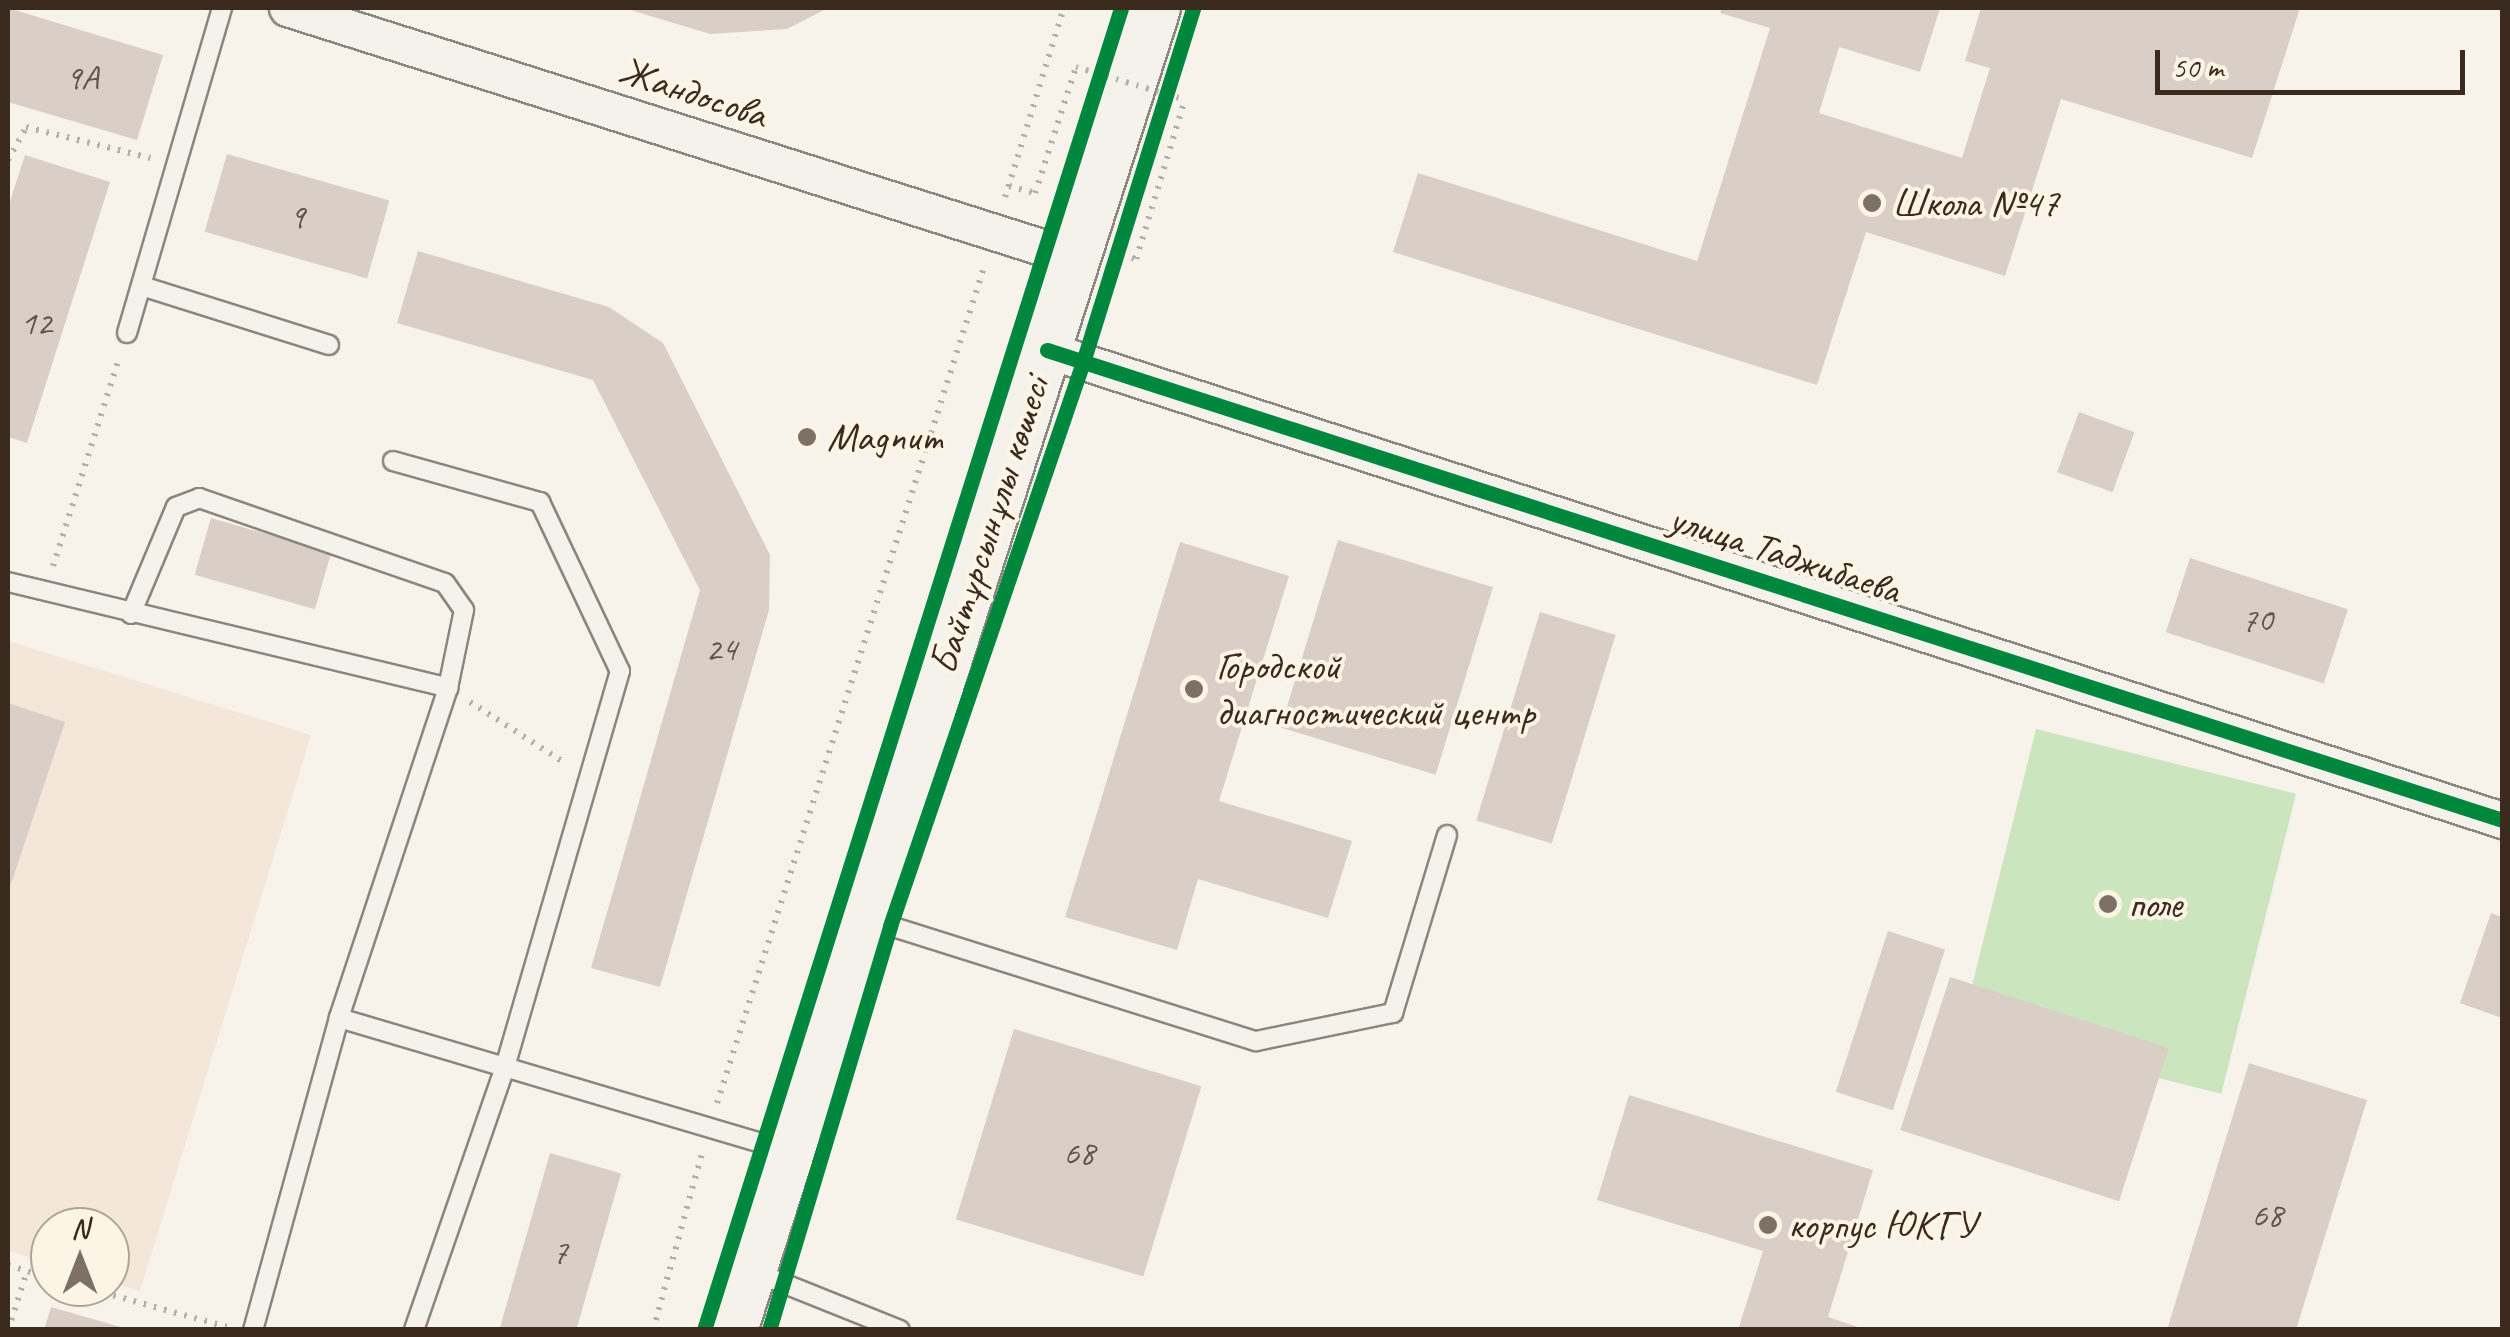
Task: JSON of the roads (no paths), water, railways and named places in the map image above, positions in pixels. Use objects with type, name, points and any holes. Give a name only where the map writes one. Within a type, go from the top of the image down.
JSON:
[{"type":"main road","points":[[1092,264],[1156,8]]},
{"type":"main road","name":"Байтұрсынұлы көшесі","points":[[732,1330],[785,1150],[1046,350],[1092,264]]},
{"type":"street","name":"Жандосова","points":[[287,8],[1092,264]]},
{"type":"street","name":"улица Таджибаева","points":[[1046,350],[2502,820]]},
{"type":"lane","points":[[127,334],[222,8]]},
{"type":"lane","points":[[142,286],[329,345]]},
{"type":"lane","points":[[392,461],[540,502],[620,672],[505,1066],[414,1330]]},
{"type":"lane","points":[[130,614],[176,506],[199,498],[444,583],[464,610],[448,688],[338,1018],[252,1330]]},
{"type":"lane","points":[[8,582],[44,594],[448,688]]},
{"type":"lane","points":[[860,917],[1256,1041],[1393,1013],[1447,835]]},
{"type":"lane","points":[[338,1018],[505,1066],[708,1132],[785,1150]]},
{"type":"lane","points":[[750,1270],[900,1330]]},
{"type":"place","name":"Школа №47","points":[[1872,203]]},
{"type":"place","name":"Magnum","points":[[807,437]]},
{"type":"place","name":"Городской диагностический центр","points":[[1194,689]]},
{"type":"place","name":"поле","points":[[2108,904]]},
{"type":"place","name":"корпус ЮКГУ","points":[[1768,1225]]}]
